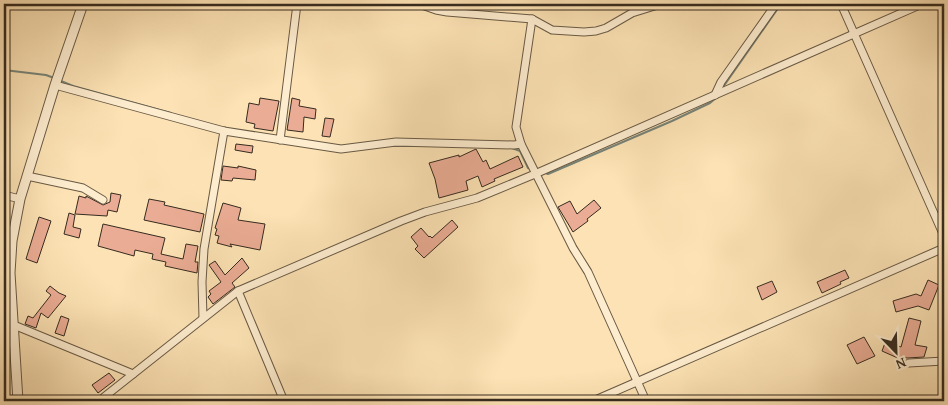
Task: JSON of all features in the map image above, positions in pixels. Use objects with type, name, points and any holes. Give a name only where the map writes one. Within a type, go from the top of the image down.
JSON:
[{"type":"street","points":[[18,401],[10,273],[12,241],[20,199],[55,85],[83,4]]},
{"type":"street","points":[[280,140],[297,4]]},
{"type":"street","points":[[419,4],[447,12],[532,19],[552,30],[570,32],[596,31],[613,25],[632,13],[661,4]]},
{"type":"street","points":[[715,95],[721,82],[776,4]]},
{"type":"street","points":[[841,4],[944,236]]},
{"type":"street","points":[[99,401],[238,291],[401,221],[425,212],[477,198],[535,174],[922,4]]},
{"type":"street","points":[[532,19],[516,128],[535,174],[573,248],[588,272],[646,401]]},
{"type":"street","points":[[55,85],[224,131],[341,149],[396,142],[514,146],[521,144]]},
{"type":"street","points":[[203,318],[202,282],[204,249],[224,131]]},
{"type":"street","points":[[27,176],[83,188],[103,200]]},
{"type":"street","points":[[4,195],[20,199]]},
{"type":"street","points":[[593,401],[637,380],[944,248]]},
{"type":"street","points":[[238,291],[284,401]]},
{"type":"street","points":[[4,321],[133,374]]},
{"type":"street","points":[[909,363],[944,361]]},
{"type":"building","points":[[260,98],[279,101],[273,131],[254,128],[255,124],[246,122],[249,103],[259,105]]},
{"type":"building","points":[[292,98],[300,100],[299,106],[316,109],[315,119],[304,117],[303,132],[287,130]]},
{"type":"building","points":[[325,118],[334,119],[330,137],[322,136]]},
{"type":"building","points":[[236,144],[253,146],[252,153],[235,150]]},
{"type":"building","points":[[476,149],[483,162],[486,160],[490,169],[518,156],[523,167],[494,179],[495,181],[482,187],[478,176],[466,181],[468,190],[439,198],[429,163],[459,155],[459,157]]},
{"type":"building","points":[[223,166],[238,168],[238,166],[256,170],[255,180],[233,178],[232,181],[221,180]]},
{"type":"building","points":[[111,193],[121,195],[117,212],[108,210],[107,216],[75,214],[79,196],[86,198],[86,196],[103,205],[110,202]]},
{"type":"building","points":[[149,199],[165,202],[164,205],[204,214],[200,232],[144,220]]},
{"type":"building","points":[[594,200],[601,208],[573,232],[558,207],[570,201],[577,214]]},
{"type":"building","points":[[223,203],[241,208],[238,220],[265,224],[260,250],[230,244],[232,247],[217,243],[219,236],[215,235],[217,229],[215,228]]},
{"type":"building","points":[[69,213],[75,215],[73,227],[81,229],[79,238],[64,234]]},
{"type":"building","points":[[39,217],[51,221],[37,263],[26,259]]},
{"type":"building","points":[[452,220],[458,227],[424,258],[415,249],[418,246],[411,237],[421,228],[432,238]]},
{"type":"building","points":[[103,224],[165,238],[161,254],[183,259],[186,244],[198,246],[195,262],[198,262],[197,273],[165,266],[166,262],[152,259],[153,254],[135,250],[134,256],[98,246]]},
{"type":"building","points":[[242,258],[249,268],[232,283],[235,287],[213,304],[208,297],[211,294],[209,291],[221,282],[209,265],[215,261],[225,275]]},
{"type":"building","points":[[845,270],[849,278],[822,293],[817,282]]},
{"type":"building","points":[[928,280],[939,285],[929,310],[918,306],[896,312],[893,301],[916,294],[921,296]]},
{"type":"building","points":[[772,281],[777,292],[762,300],[757,287]]},
{"type":"building","points":[[50,286],[66,296],[48,318],[41,313],[36,328],[25,324],[28,316],[33,318],[51,295],[46,291]]},
{"type":"building","points":[[61,316],[69,319],[64,336],[55,333]]},
{"type":"building","points":[[909,318],[921,321],[915,345],[927,347],[924,357],[901,357],[900,359],[882,351],[885,343],[901,347]]},
{"type":"building","points":[[864,337],[875,356],[857,364],[847,345]]},
{"type":"building","points":[[109,373],[115,380],[98,393],[92,385]]},
{"type":"waterway","points":[[721,90],[781,4]]},
{"type":"waterway","points":[[4,70],[46,75],[54,78]]},
{"type":"waterway","points":[[61,81],[171,113]]},
{"type":"waterway","points":[[543,172],[548,174],[672,121],[710,103],[716,98]]},
{"type":"waterway","points":[[214,125],[226,129]]},
{"type":"waterway","points":[[392,146],[432,146]]},
{"type":"waterway","points":[[512,148],[520,151],[528,168],[531,169]]}]
